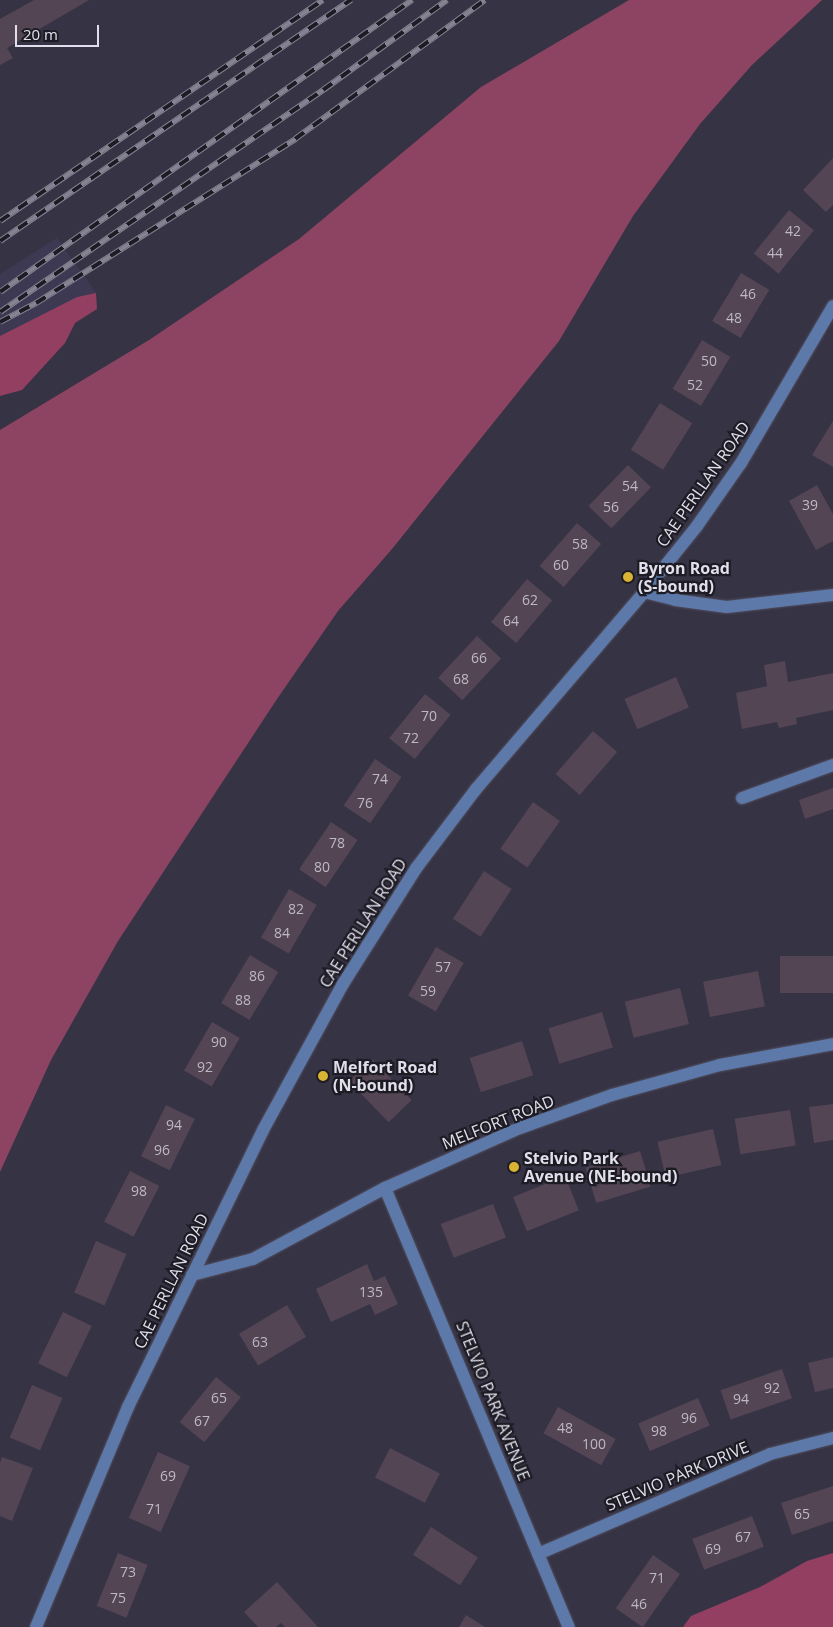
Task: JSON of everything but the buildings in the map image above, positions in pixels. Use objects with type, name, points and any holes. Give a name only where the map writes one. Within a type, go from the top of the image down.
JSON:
[{"type":"street","name":"CAE PERLLAN ROAD","points":[[36,1627],[128,1406],[263,1130],[343,984],[417,867],[531,722],[644,592],[697,526],[741,463],[833,306]]},
{"type":"street","points":[[644,592],[675,600],[727,607],[833,595]]},
{"type":"street","points":[[742,798],[833,765]]},
{"type":"street","name":"MELFORT ROAD","points":[[192,1275],[253,1259],[385,1188],[520,1128],[612,1095],[720,1065],[833,1044]]},
{"type":"street","name":"STELVIO PARK AVENUE","points":[[385,1188],[569,1627]]},
{"type":"street","name":"STELVIO PARK DRIVE","points":[[538,1554],[770,1454],[833,1438]]},
{"type":"shaded area","points":[[629,0],[822,0],[752,65],[700,124],[633,216],[559,341],[392,549],[338,611],[277,699],[118,941],[51,1060],[0,1172],[0,430],[149,340],[299,239],[481,87]]},
{"type":"shaded area","points":[[57,238],[96,293],[77,297],[0,336],[0,274]]},
{"type":"shaded area","points":[[96,293],[97,309],[75,323],[65,343],[22,390],[0,396],[0,336],[77,297]]},
{"type":"shaded area","points":[[833,1553],[833,1627],[683,1627],[691,1616],[760,1587],[807,1561]]},
{"type":"railway","points":[[0,221],[323,0]]},
{"type":"railway","points":[[0,241],[351,0]]},
{"type":"railway","points":[[0,292],[412,0]]},
{"type":"railway","points":[[0,312],[323,90],[447,0]]},
{"type":"railway","points":[[0,322],[36,303],[295,139],[485,0]]},
{"type":"place","name":"Byron Road (S-bound)","points":[[628,577]]},
{"type":"place","name":"Melfort Road (N-bound)","points":[[323,1076]]},
{"type":"place","name":"Stelvio Park Avenue (NE-bound)","points":[[514,1167]]}]
